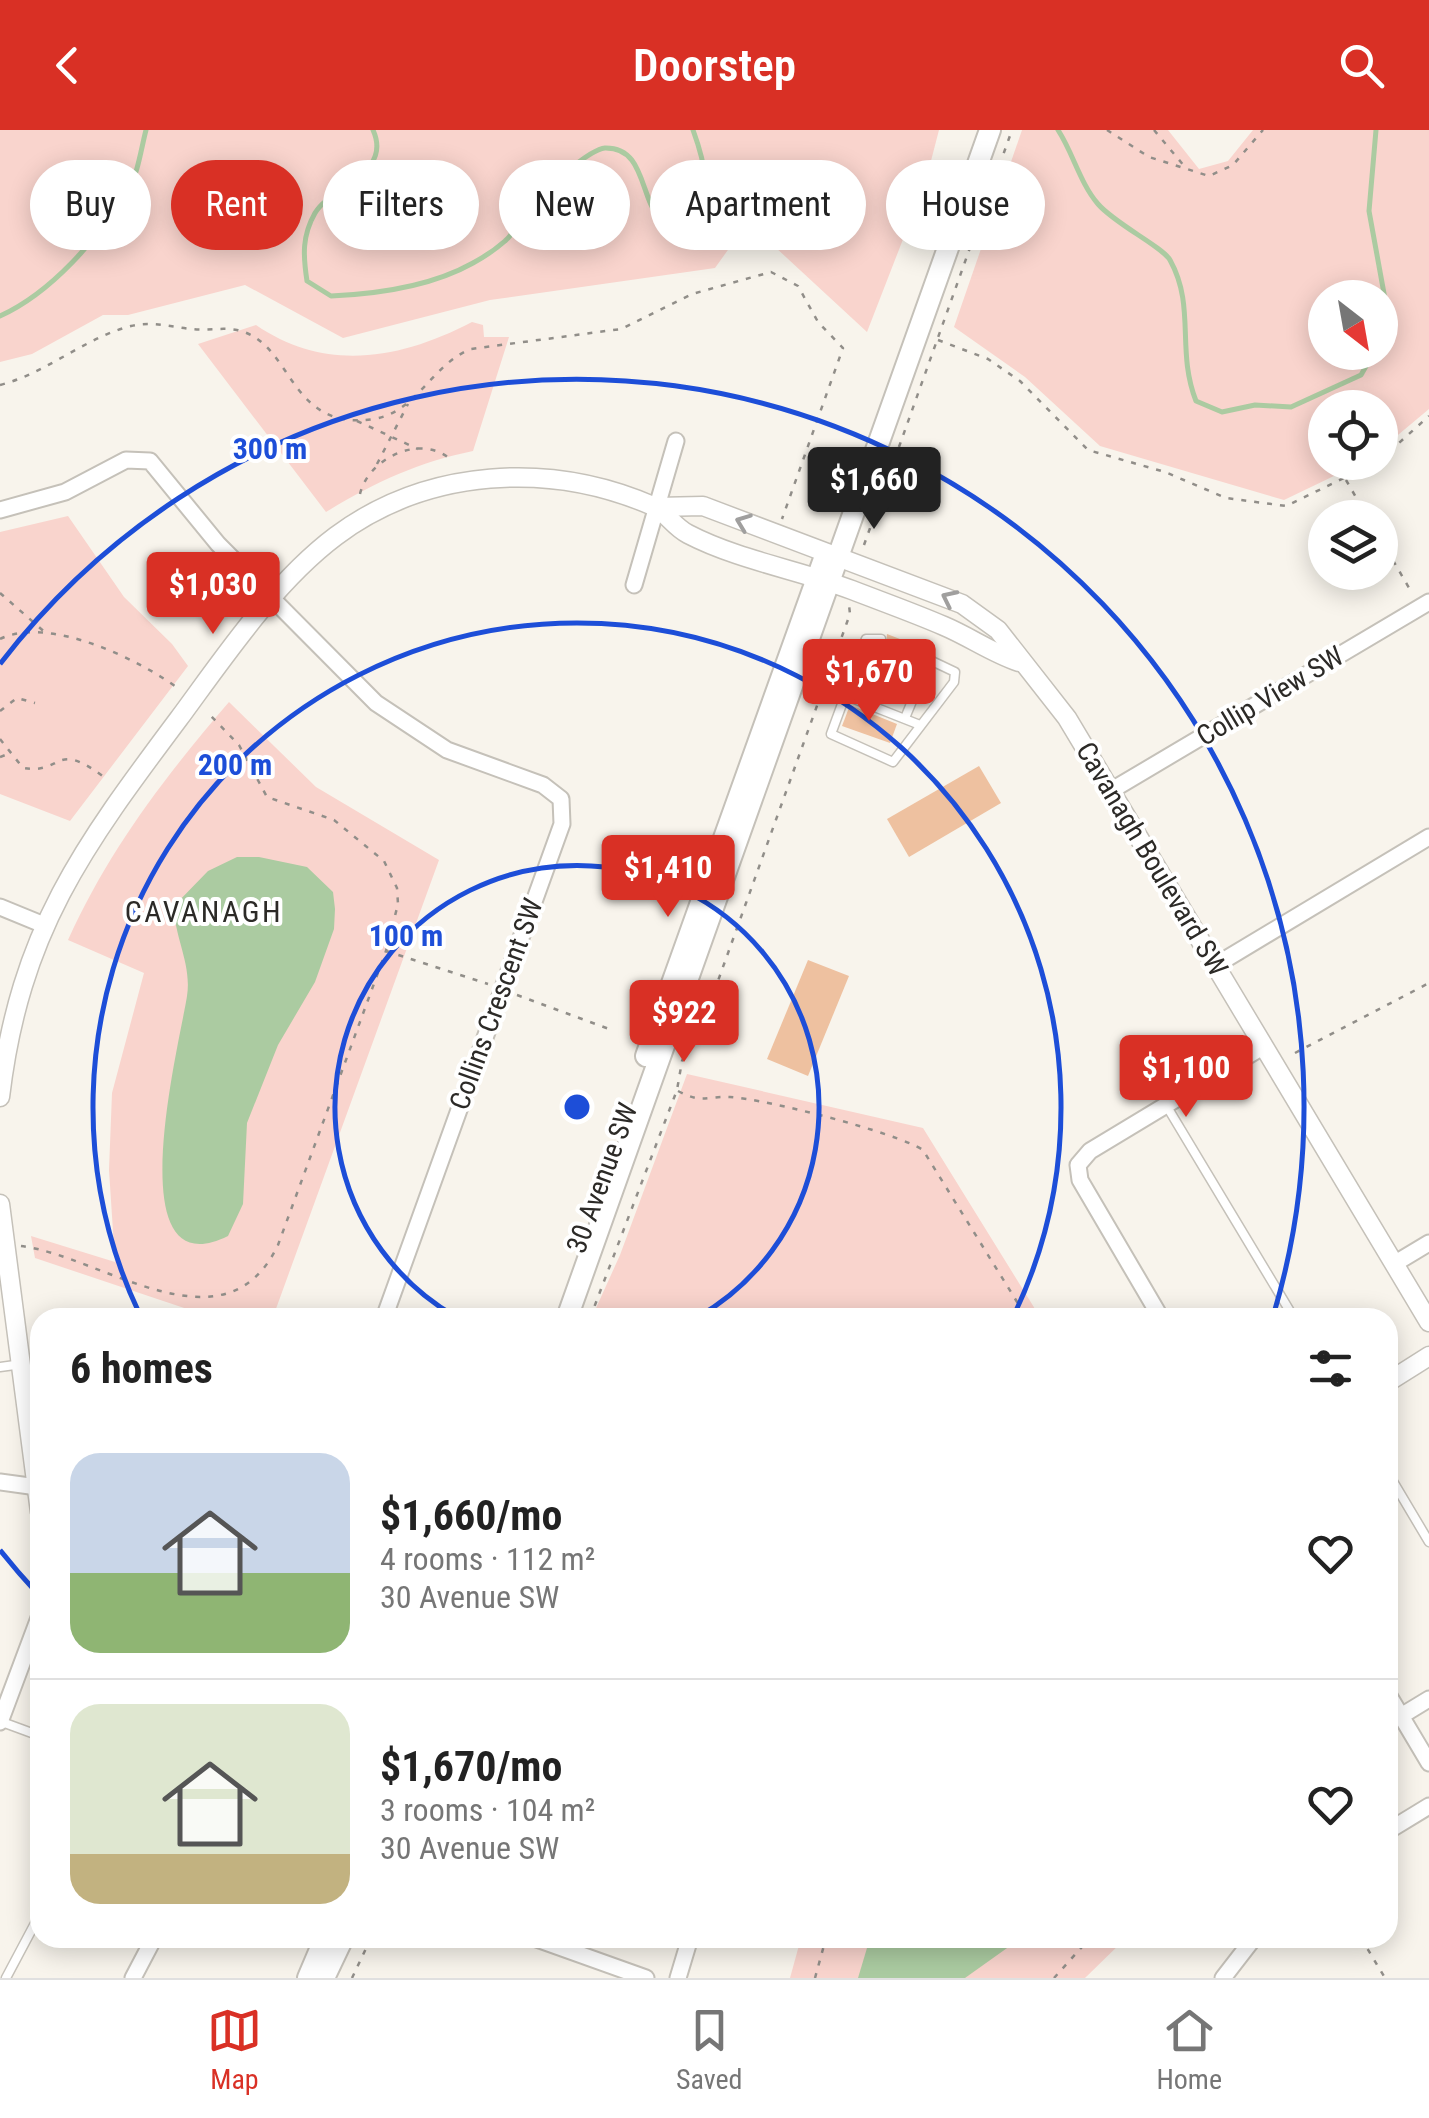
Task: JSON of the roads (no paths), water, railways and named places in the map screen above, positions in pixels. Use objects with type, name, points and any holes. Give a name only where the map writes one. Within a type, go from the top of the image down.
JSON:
[{"type":"main road","name":"30 Avenue SW","points":[[556,1308],[943,252],[984,176],[990,130]]},
{"type":"main road","name":"30 Avenue SW","points":[[570,1308],[824,580]]},
{"type":"main road","points":[[308,1978],[321,1948]]},
{"type":"main road","points":[[324,1978],[338,1948]]},
{"type":"street","points":[[634,586],[676,442]]},
{"type":"street","name":"Collins Crescent SW","points":[[0,510],[65,492],[126,460],[142,458],[155,466],[200,524],[376,703],[409,729],[463,758],[556,792],[563,806],[562,824],[388,1308]]},
{"type":"street","points":[[0,1096],[19,993],[65,880],[98,826],[273,600],[309,560],[364,518],[398,501],[457,482],[524,476],[598,488],[657,507],[690,535],[946,626],[1019,662]]},
{"type":"street","name":"Cavanagh Boulevard SW","points":[[657,507],[703,506],[962,604],[998,630],[1019,662],[1055,701],[1112,790],[1429,1322]]},
{"type":"street","name":"Collip View SW","points":[[1112,790],[1425,605]]},
{"type":"street","points":[[1216,966],[1429,837]]},
{"type":"street","points":[[0,907],[44,925]]},
{"type":"street","points":[[1155,1308],[1077,1172],[1090,1151],[1264,1046]]},
{"type":"street","points":[[0,1204],[0,1228],[29,1375]]},
{"type":"street","points":[[1394,1264],[1429,1243]]},
{"type":"street","points":[[1398,1376],[1429,1356]]},
{"type":"street","points":[[0,1482],[30,1487]]},
{"type":"street","points":[[1,1716],[30,1641]]},
{"type":"street","points":[[1401,1716],[1429,1698]]},
{"type":"street","points":[[1398,1711],[1429,1763]]},
{"type":"street","points":[[1398,1825],[1429,1806]]},
{"type":"street","points":[[133,1978],[149,1948]]},
{"type":"street","points":[[562,1948],[646,1978]]},
{"type":"street","points":[[678,1978],[687,1948]]},
{"type":"street","points":[[1223,1978],[1246,1948]]},
{"type":"lane","points":[[882,639],[866,638],[831,734],[893,762],[902,774]]},
{"type":"lane","points":[[893,762],[954,682],[955,672],[915,653]]},
{"type":"lane","points":[[905,718],[930,658]]},
{"type":"lane","points":[[844,695],[863,706],[920,724]]},
{"type":"lane","points":[[852,743],[855,731]]},
{"type":"lane","points":[[872,752],[876,738]]},
{"type":"lane","points":[[1166,1106],[1288,1308]]},
{"type":"lane","points":[[0,1366],[29,1375]]},
{"type":"lane","points":[[1398,1490],[1429,1542]]},
{"type":"lane","points":[[1,1716],[30,1731]]},
{"type":"lane","points":[[6,1978],[30,1933]]},
{"type":"waterway","points":[[0,316],[55,279],[103,227],[131,184],[146,130]]},
{"type":"waterway","points":[[373,130],[375,158],[358,178],[323,203],[308,230],[304,254],[307,281],[331,296],[404,287],[440,278],[473,263],[509,237],[528,207],[557,180],[589,155],[605,148],[622,151],[633,161],[660,218],[673,226],[692,227],[705,192],[704,167],[693,130]]},
{"type":"waterway","points":[[1058,130],[1098,204],[1170,260],[1182,295],[1187,364],[1196,401],[1222,412],[1255,405],[1291,407],[1361,375],[1364,370]]},
{"type":"waterway","points":[[1376,130],[1369,211],[1382,280]]},
{"type":"district","name":"CAVANAGH","points":[[204,911]]}]
